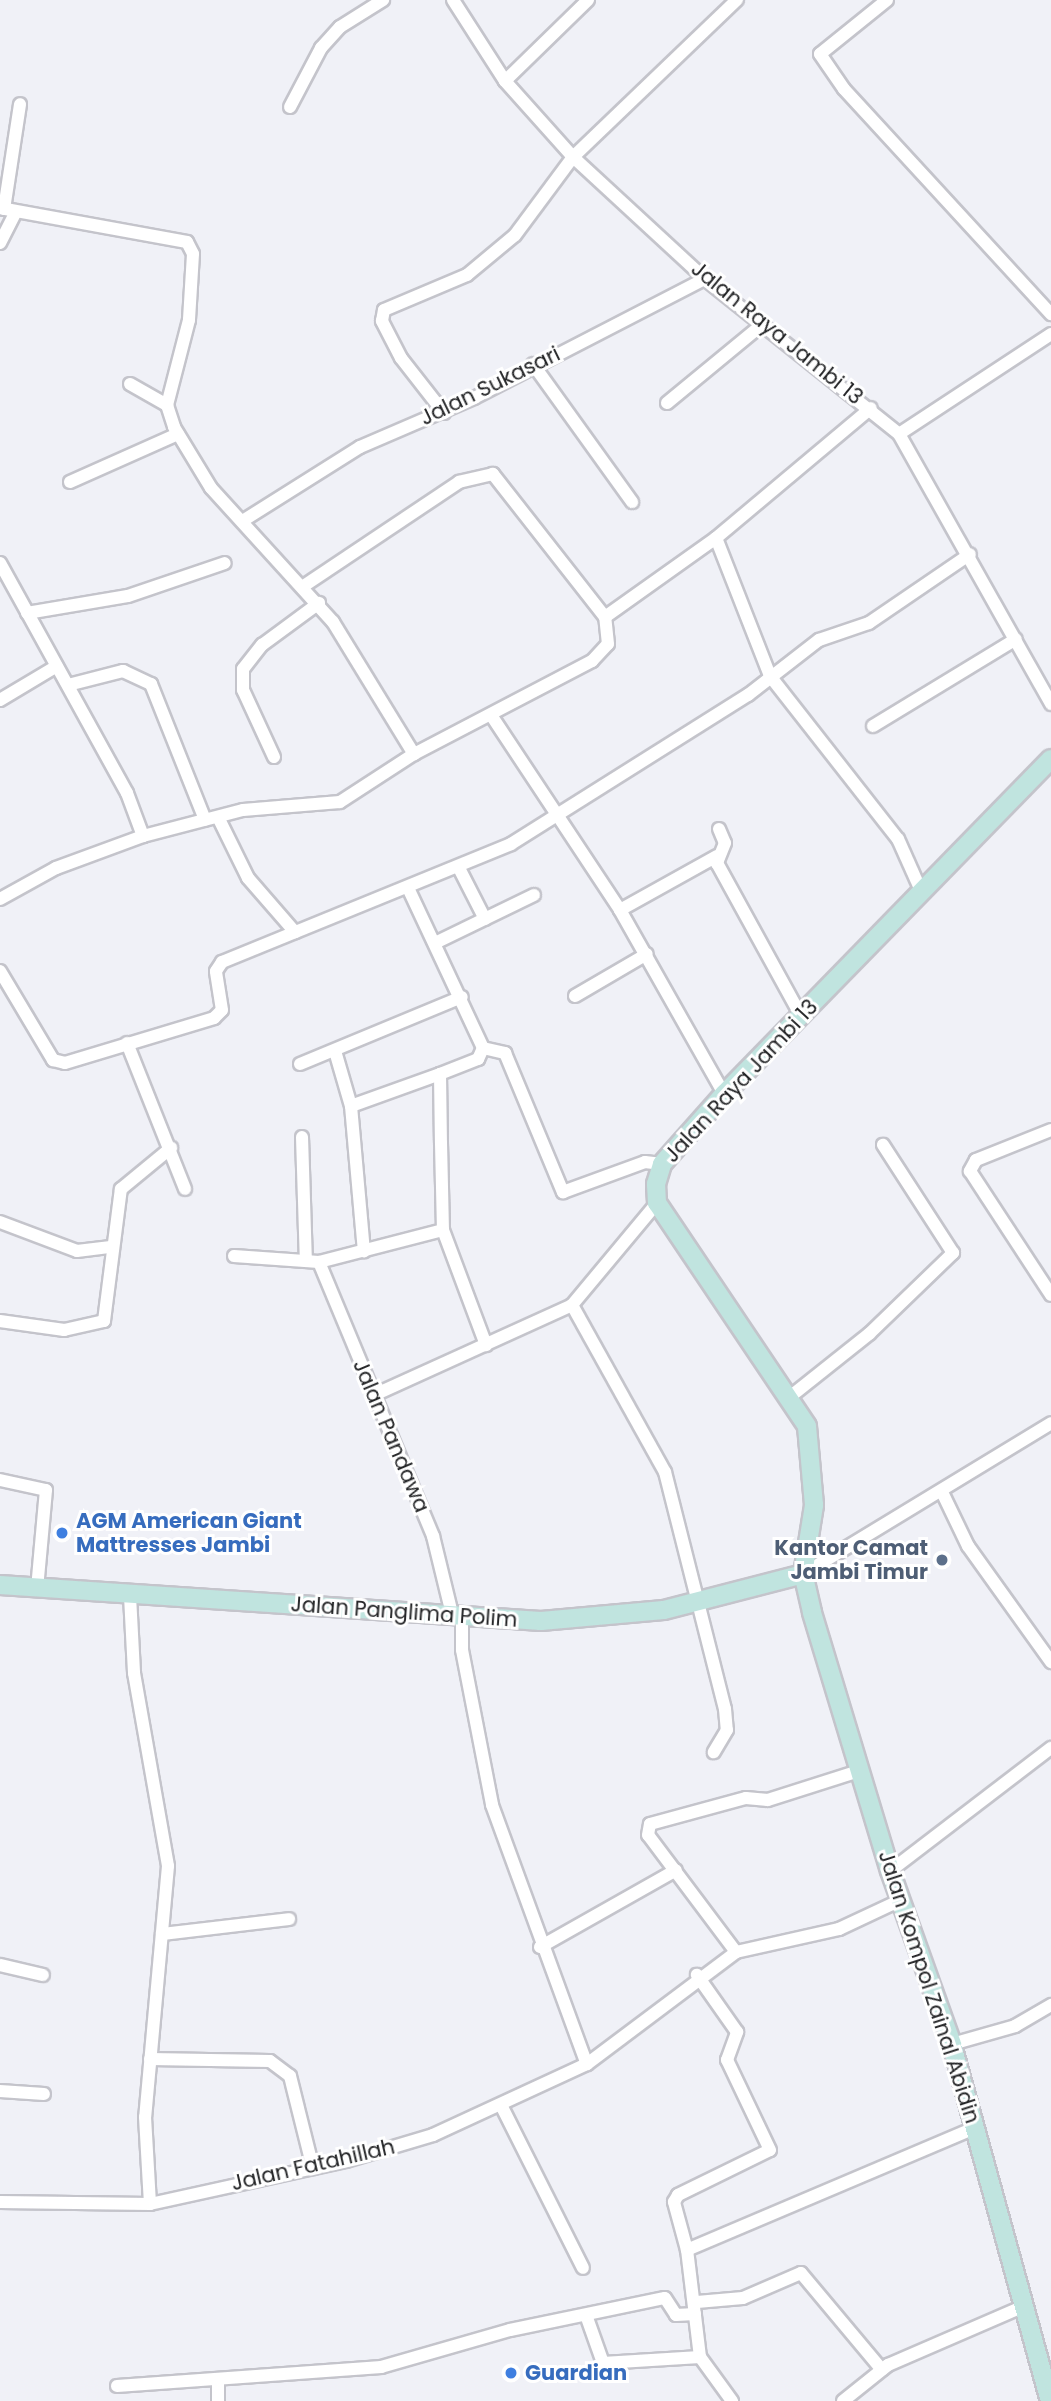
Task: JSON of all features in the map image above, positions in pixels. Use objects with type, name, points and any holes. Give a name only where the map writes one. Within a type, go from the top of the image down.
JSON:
[{"type":"street","points":[[290,107],[321,48],[340,27],[383,0]]},
{"type":"street","name":"Jalan Raya Jambi 13","points":[[453,0],[505,81],[573,157],[705,279],[871,408],[900,434],[970,554],[1051,704]]},
{"type":"street","points":[[505,81],[588,0]]},
{"type":"street","points":[[444,413],[401,358],[383,321],[384,310],[467,275],[523,228],[573,157],[737,0]]},
{"type":"street","points":[[887,0],[820,54],[844,89],[1051,314]]},
{"type":"street","points":[[0,243],[7,210],[20,104]]},
{"type":"street","points":[[7,210],[187,243],[193,254],[189,320],[167,405],[178,434],[211,488],[305,584],[414,754]]},
{"type":"street","name":"Jalan Sukasari","points":[[244,520],[331,462],[444,413],[533,364],[705,279]]},
{"type":"street","points":[[667,403],[763,324]]},
{"type":"street","points":[[900,434],[1051,334]]},
{"type":"street","points":[[533,364],[632,502]]},
{"type":"street","points":[[130,384],[167,405]]},
{"type":"street","points":[[605,617],[716,538],[871,408]]},
{"type":"street","points":[[70,482],[178,434]]},
{"type":"street","points":[[0,899],[76,859],[143,836],[211,818],[340,802],[414,754],[493,718],[604,652],[605,617],[513,495],[493,474],[480,472],[372,535],[305,584]]},
{"type":"street","points":[[716,538],[770,676],[898,839],[922,893]]},
{"type":"street","points":[[0,971],[52,1060],[65,1063],[214,1018],[222,1010],[216,971],[222,962],[460,870],[556,815],[770,676],[819,640],[869,623],[970,554]]},
{"type":"street","points":[[0,563],[68,685],[143,836]]},
{"type":"street","points":[[27,613],[128,596],[225,563]]},
{"type":"street","points":[[274,757],[243,690],[243,669],[262,645],[319,603]]},
{"type":"street","points":[[873,726],[1016,639]]},
{"type":"street","points":[[0,700],[57,666]]},
{"type":"street","points":[[68,685],[123,671],[151,684],[211,818],[248,878],[295,932]]},
{"type":"street","points":[[493,718],[620,910],[724,1094]]},
{"type":"street","name":"Jalan Raya Jambi 13","points":[[657,1203],[662,1164],[724,1094],[1051,759]]},
{"type":"street","points":[[620,910],[717,856],[725,843],[719,829]]},
{"type":"street","points":[[717,856],[801,1016]]},
{"type":"street","points":[[460,870],[485,919]]},
{"type":"street","points":[[351,1107],[478,1059],[483,1048],[462,997],[409,890]]},
{"type":"street","points":[[435,943],[534,895]]},
{"type":"street","points":[[575,996],[647,954]]},
{"type":"street","points":[[300,1064],[462,997]]},
{"type":"street","points":[[127,1043],[185,1189]]},
{"type":"street","points":[[483,1048],[505,1053],[563,1192],[645,1162],[662,1164]]},
{"type":"street","points":[[335,1051],[351,1107],[364,1251]]},
{"type":"street","points":[[440,1074],[443,1230],[486,1345]]},
{"type":"street","points":[[1051,1130],[976,1160],[970,1171],[1051,1295]]},
{"type":"street","points":[[302,1137],[313,1261]]},
{"type":"street","points":[[791,1396],[869,1334],[953,1253],[883,1145]]},
{"type":"street","points":[[0,1321],[64,1330],[104,1321],[111,1247],[121,1189],[170,1148]]},
{"type":"street","points":[[374,1395],[572,1305],[657,1203],[791,1396],[807,1426],[815,1464],[803,1574]]},
{"type":"street","points":[[0,1222],[77,1251],[111,1247]]},
{"type":"street","points":[[233,1256],[313,1261],[364,1251],[443,1230]]},
{"type":"street","name":"Jalan Pandawa","points":[[313,1261],[374,1395],[433,1536],[457,1614],[492,1805],[540,1948],[587,2064]]},
{"type":"street","points":[[572,1305],[665,1472],[702,1600],[726,1719],[723,1743],[715,1752]]},
{"type":"street","points":[[803,1574],[942,1492],[1051,1423]]},
{"type":"street","points":[[0,1480],[46,1490],[37,1588]]},
{"type":"street","points":[[942,1492],[968,1546],[1051,1662]]},
{"type":"street","name":"Jalan Panglima Polim","points":[[0,1585],[131,1596],[578,1619],[702,1600],[803,1574]]},
{"type":"street","name":"Jalan Kompol Zainal Abidin","points":[[803,1574],[890,1871],[952,2044],[1022,2307],[1050,2401]]},
{"type":"street","points":[[131,1596],[134,1674],[168,1866],[150,2060],[150,2204]]},
{"type":"street","points":[[890,1871],[1051,1748]]},
{"type":"street","points":[[736,1952],[648,1835],[650,1824],[746,1798],[768,1800],[859,1771]]},
{"type":"street","points":[[540,1948],[676,1870]]},
{"type":"street","name":"Jalan Fatahillah","points":[[0,2202],[150,2204],[313,2168],[433,2135],[502,2107],[587,2064],[697,1975],[736,1952],[839,1929],[901,1900]]},
{"type":"street","points":[[162,1934],[289,1919]]},
{"type":"street","points":[[0,1965],[43,1975]]},
{"type":"street","points":[[697,1975],[737,2032],[727,2060],[770,2150],[678,2195],[674,2202],[687,2250],[700,2357],[732,2401]]},
{"type":"street","points":[[952,2044],[1015,2026],[1051,2005]]},
{"type":"street","points":[[150,2060],[270,2061],[290,2076],[313,2168]]},
{"type":"street","points":[[0,2091],[44,2094]]},
{"type":"street","points":[[502,2107],[583,2268]]},
{"type":"street","points":[[687,2250],[975,2128]]},
{"type":"street","points":[[117,2386],[218,2382],[381,2367],[586,2315],[665,2298],[676,2315],[743,2298],[801,2273],[882,2370]]},
{"type":"street","points":[[844,2401],[882,2370],[1022,2307]]},
{"type":"street","points":[[586,2315],[603,2363],[700,2357]]},
{"type":"street","points":[[218,2382],[218,2401]]},
{"type":"place","name":"AGM American Giant Mattresses Jambi","points":[[62,1533]]},
{"type":"place","name":"Kantor Camat Jambi Timur","points":[[942,1560]]},
{"type":"place","name":"Guardian","points":[[511,2373]]}]
